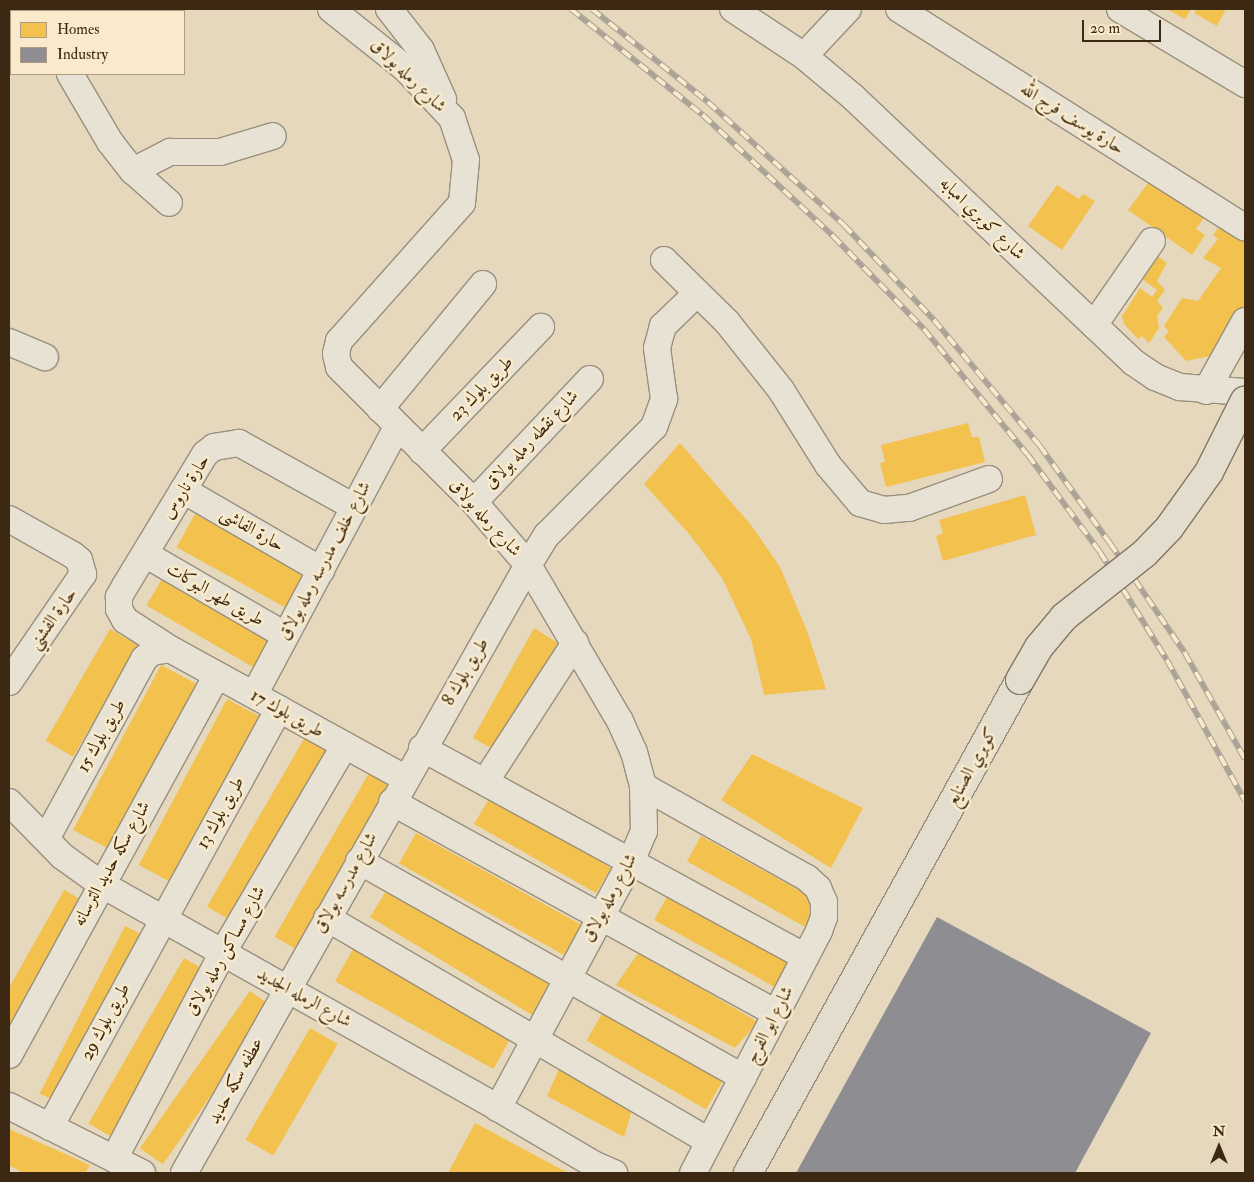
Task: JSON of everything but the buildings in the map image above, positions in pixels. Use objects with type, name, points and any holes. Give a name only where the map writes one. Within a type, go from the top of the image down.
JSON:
[{"type":"main road","name":"كوبري الصنايع","points":[[748,1173],[1039,647],[1064,617],[1145,553],[1169,528],[1209,472],[1245,400]]},
{"type":"street","name":"شارع رمله بولاق","points":[[331,9],[405,68],[452,118],[466,160],[462,203],[339,341],[336,354],[339,367],[474,502],[528,565],[620,721],[634,752],[643,786],[644,831],[631,862],[498,1108]]},
{"type":"street","points":[[389,9],[421,50],[452,118]]},
{"type":"street","name":"شارع كوبري امبابه","points":[[733,9],[804,56],[877,118],[1133,362],[1155,377],[1206,391],[1245,392]]},
{"type":"street","points":[[804,56],[848,9]]},
{"type":"street","name":"حارة يوسف فرج الله","points":[[899,9],[1245,228]]},
{"type":"street","points":[[1120,9],[1245,84]]},
{"type":"street","points":[[71,75],[110,142],[132,171],[169,203]]},
{"type":"street","points":[[132,171],[170,152],[220,152],[273,136]]},
{"type":"street","points":[[1094,325],[1152,241]]},
{"type":"street","points":[[664,260],[727,322],[781,390],[828,464],[860,503],[884,510],[909,508],[990,479]]},
{"type":"street","name":"شارع خلف مدرسه رمله بولاق","points":[[254,695],[354,508],[389,418],[484,284]]},
{"type":"street","name":"طريق بلوك 8","points":[[405,778],[547,535],[654,427],[664,399],[657,348],[663,326],[697,293]]},
{"type":"street","points":[[1206,391],[1245,321]]},
{"type":"street","name":"طريق بلوك 23","points":[[422,450],[541,326]]},
{"type":"street","points":[[9,342],[45,357]]},
{"type":"street","name":"شارع نقطه رمله بولاق","points":[[474,502],[590,379]]},
{"type":"street","name":"حارة ناروس","points":[[170,649],[125,620],[119,609],[119,597],[205,454],[214,447],[227,442],[239,443],[354,508]]},
{"type":"street","name":"حارة الفاشى","points":[[183,490],[321,570]]},
{"type":"street","name":"حارة الفشني","points":[[9,519],[74,555],[82,567],[80,581],[12,670]]},
{"type":"street","name":"طريق طهر البوكات","points":[[145,554],[285,635]]},
{"type":"street","points":[[485,782],[575,643]]},
{"type":"street","name":"طريق بلوك 15","points":[[46,839],[144,659],[160,648],[170,649]]},
{"type":"street","name":"طريق بلوك 17","points":[[170,649],[405,778]]},
{"type":"street","name":"شارع سكه حديد الترسانه","points":[[9,1055],[100,884],[217,675]]},
{"type":"street","name":"طريق بلوك 13","points":[[163,918],[279,709]]},
{"type":"street","name":"شارع مساكن رمله بولاق","points":[[125,1168],[223,952],[345,745]]},
{"type":"street","points":[[422,748],[806,956]]},
{"type":"street","name":"شارع مدرسه بولاق","points":[[287,988],[405,778]]},
{"type":"street","name":"شارع ابو الفرج","points":[[643,786],[807,878],[818,888],[824,902],[824,917],[806,956],[693,1173]]},
{"type":"street","name":"شارع الرمله الجديد","points":[[9,802],[81,871],[100,884],[498,1108],[595,1166],[614,1173]]},
{"type":"street","points":[[392,802],[776,1014]]},
{"type":"street","points":[[359,861],[743,1076]]},
{"type":"street","name":"طريق بلوك 29","points":[[50,1127],[163,918]]},
{"type":"street","points":[[327,918],[709,1141]]},
{"type":"street","name":"عطفه سكه حديد","points":[[184,1173],[287,988]]},
{"type":"street","points":[[9,1106],[125,1168]]},
{"type":"railway","points":[[571,9],[703,115],[833,236],[924,329],[1028,455],[1100,552],[1167,660],[1245,801]]},
{"type":"railway","points":[[592,9],[708,102],[844,225],[934,320],[1040,446],[1110,543],[1185,653],[1245,759]]}]
